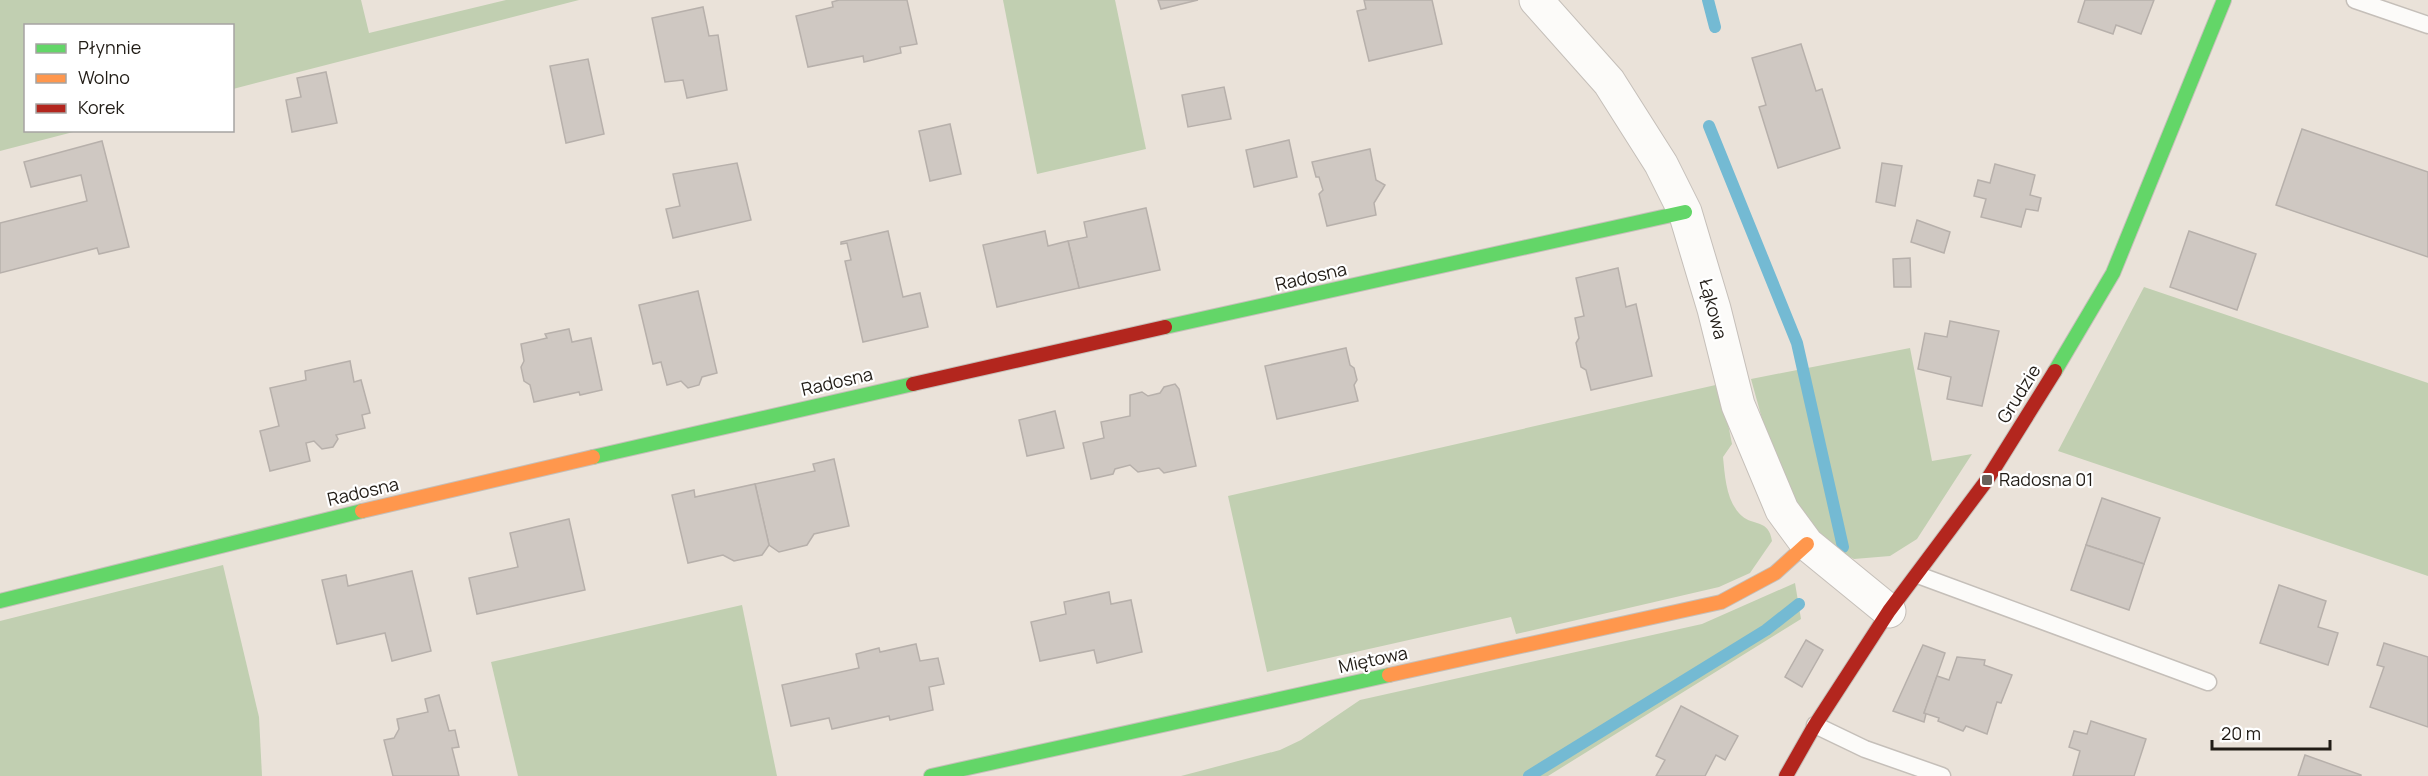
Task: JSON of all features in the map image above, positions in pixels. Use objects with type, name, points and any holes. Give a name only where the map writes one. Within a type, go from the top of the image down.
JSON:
[{"type":"street","name":"Łąkowa","points":[[1536,0],[1608,82],[1661,164],[1685,212],[1714,309],[1738,405],[1782,510],[1807,544],[1889,611]]},
{"type":"street","name":"Grudzie","points":[[1786,776],[1815,725],[1889,611],[1987,480],[2088,318],[2113,273],[2224,0]]},
{"type":"street","name":"Radosna","points":[[0,601],[245,538],[817,405],[1685,212]]},
{"type":"street","name":"Miętowa","points":[[931,776],[1721,602],[1775,573],[1807,544]]},
{"type":"lane","points":[[2355,0],[2428,25]]},
{"type":"lane","points":[[1918,575],[2208,682]]},
{"type":"lane","points":[[1815,725],[1865,750],[1942,776]]},
{"type":"green space","points":[[0,0],[361,0],[369,33],[506,0],[579,0],[234,89],[234,24],[24,24],[24,132],[73,132],[0,151]]},
{"type":"green space","points":[[1003,0],[1115,0],[1146,149],[1037,174]]},
{"type":"green space","points":[[2144,287],[2428,383],[2428,576],[2058,451]]},
{"type":"green space","points":[[1910,348],[1932,461],[1972,454],[1917,539],[1890,556],[1854,559],[1820,542],[1793,502],[1764,426],[1751,379]]},
{"type":"green space","points":[[1720,384],[1732,444],[1723,457],[1729,496],[1742,516],[1768,529],[1772,541],[1750,573],[1719,587],[1516,634],[1511,617],[1267,672],[1228,496]]},
{"type":"green space","points":[[223,565],[259,717],[262,776],[0,776],[0,621]]},
{"type":"green space","points":[[1795,583],[1801,619],[1548,776],[1181,776],[1280,750],[1301,740],[1360,700],[1702,624]]},
{"type":"green space","points":[[742,605],[777,776],[518,776],[491,662]]},
{"type":"building","points":[[839,0],[907,0],[917,44],[900,47],[901,53],[864,62],[863,56],[808,67],[796,16],[833,7],[832,2]]},
{"type":"building","points":[[1158,0],[1198,0],[1161,9]]},
{"type":"building","points":[[1364,0],[1432,0],[1442,44],[1369,61],[1357,11],[1366,9]]},
{"type":"building","points":[[2085,0],[2154,0],[2141,34],[2116,25],[2113,34],[2078,22]]},
{"type":"building","points":[[703,7],[709,36],[718,35],[727,90],[687,98],[683,80],[665,82],[652,18]]},
{"type":"building","points":[[1801,44],[1816,91],[1822,89],[1840,148],[1778,168],[1759,107],[1766,105],[1752,58]]},
{"type":"building","points":[[588,59],[604,134],[566,143],[550,66]]},
{"type":"building","points":[[326,72],[337,123],[292,132],[286,100],[301,97],[297,78]]},
{"type":"building","points":[[1224,87],[1231,119],[1188,127],[1182,95]]},
{"type":"building","points":[[950,124],[961,174],[930,181],[919,131]]},
{"type":"building","points":[[2302,129],[2428,172],[2428,257],[2276,205]]},
{"type":"building","points":[[1289,140],[1297,177],[1254,187],[1246,150]]},
{"type":"building","points":[[102,141],[129,247],[99,254],[97,248],[0,273],[0,223],[87,201],[81,175],[31,187],[24,162]]},
{"type":"building","points":[[1370,149],[1376,180],[1385,185],[1374,203],[1376,215],[1327,226],[1319,194],[1323,190],[1312,162]]},
{"type":"building","points":[[737,163],[751,220],[673,238],[666,209],[680,206],[673,174]]},
{"type":"building","points":[[1882,163],[1902,166],[1895,206],[1876,202]]},
{"type":"building","points":[[1995,164],[2035,175],[2030,195],[2041,198],[2038,211],[2026,209],[2021,227],[1981,217],[1986,199],[1974,196],[1978,180],[1990,183]]},
{"type":"building","points":[[1146,208],[1160,270],[1079,288],[1068,241],[1087,237],[1084,222]]},
{"type":"building","points":[[1917,220],[1950,232],[1944,253],[1911,242]]},
{"type":"building","points":[[888,231],[903,297],[920,293],[928,327],[863,342],[845,261],[851,260],[847,243],[841,244],[841,242]]},
{"type":"building","points":[[1045,231],[1048,246],[1068,241],[1079,288],[997,307],[983,245]]},
{"type":"building","points":[[2189,231],[2256,254],[2237,310],[2170,287]]},
{"type":"building","points":[[1910,258],[1911,287],[1894,287],[1893,259]]},
{"type":"building","points":[[1618,268],[1626,307],[1636,304],[1652,376],[1591,390],[1586,370],[1581,367],[1576,343],[1579,338],[1575,318],[1584,316],[1576,278]]},
{"type":"building","points":[[698,291],[717,373],[702,377],[699,385],[688,388],[681,381],[667,385],[661,362],[653,364],[639,305]]},
{"type":"building","points":[[1950,321],[1999,331],[1982,406],[1947,399],[1951,377],[1918,369],[1925,333],[1947,337]]},
{"type":"building","points":[[569,329],[572,342],[591,338],[602,390],[580,395],[579,392],[534,402],[530,385],[524,381],[521,367],[524,361],[521,344],[547,338],[545,334]]},
{"type":"building","points":[[1346,348],[1357,380],[1354,385],[1358,401],[1277,419],[1265,366]]},
{"type":"building","points":[[350,361],[354,382],[361,380],[370,413],[362,415],[365,428],[336,435],[338,439],[333,447],[322,449],[314,441],[306,443],[310,461],[270,471],[260,431],[279,426],[270,388],[306,380],[305,371]]},
{"type":"building","points":[[1175,384],[1179,389],[1196,466],[1164,473],[1159,468],[1138,472],[1130,465],[1115,469],[1113,474],[1091,479],[1083,443],[1104,438],[1101,422],[1130,416],[1130,395],[1142,392],[1148,396],[1160,393],[1164,387]]},
{"type":"building","points":[[1055,411],[1064,448],[1027,456],[1019,420]]},
{"type":"building","points":[[834,459],[849,526],[814,534],[807,545],[779,552],[769,545],[755,484],[815,471],[813,464]]},
{"type":"building","points":[[755,484],[769,545],[762,555],[734,561],[723,555],[688,563],[672,495],[694,490],[695,497]]},
{"type":"building","points":[[2102,498],[2160,518],[2144,564],[2086,545]]},
{"type":"building","points":[[569,519],[585,590],[477,614],[469,578],[518,567],[510,533]]},
{"type":"building","points":[[2086,545],[2144,564],[2129,610],[2071,590]]},
{"type":"building","points":[[412,571],[431,651],[392,661],[385,633],[337,644],[322,580],[346,575],[348,586]]},
{"type":"building","points":[[2279,585],[2326,601],[2318,627],[2338,633],[2328,665],[2260,643]]},
{"type":"building","points":[[1109,592],[1111,604],[1131,600],[1142,652],[1097,663],[1094,650],[1040,661],[1031,622],[1066,614],[1064,602]]},
{"type":"building","points":[[1806,640],[1823,650],[1802,687],[1785,677]]},
{"type":"building","points":[[2384,643],[2428,657],[2428,727],[2370,707],[2384,667],[2377,665]]},
{"type":"building","points":[[916,644],[920,661],[938,658],[944,684],[929,687],[933,710],[890,720],[889,716],[832,729],[829,718],[791,726],[782,685],[859,668],[856,654],[879,648],[880,652]]},
{"type":"building","points":[[1923,645],[1945,653],[1924,713],[1926,714],[1924,722],[1893,711]]},
{"type":"building","points":[[1957,657],[1985,660],[1984,665],[2012,675],[2001,703],[1997,702],[1987,734],[1966,726],[1963,731],[1924,713],[1937,676],[1949,680]]},
{"type":"building","points":[[439,695],[449,731],[455,730],[459,747],[452,748],[459,776],[393,776],[384,740],[394,738],[399,729],[397,719],[428,712],[425,699]]},
{"type":"building","points":[[1681,706],[1738,736],[1725,760],[1716,755],[1705,776],[1656,776],[1665,760],[1656,756]]},
{"type":"building","points":[[2091,721],[2146,739],[2134,776],[2073,776],[2080,751],[2069,747],[2074,731],[2087,734]]},
{"type":"building","points":[[2305,755],[2361,775],[2361,776],[2298,776]]},
{"type":"waterway","points":[[1708,0],[1715,27]]},
{"type":"waterway","points":[[1709,126],[1797,343],[1843,547]]},
{"type":"waterway","points":[[1529,776],[1766,630],[1799,604]]},
{"type":"traffic: fast","points":[[2055,371],[2113,273],[2224,0]]},
{"type":"traffic: fast","points":[[1165,327],[1685,212]]},
{"type":"traffic: fast","points":[[593,457],[913,384]]},
{"type":"traffic: fast","points":[[0,601],[362,511]]},
{"type":"traffic: fast","points":[[931,776],[1389,675]]},
{"type":"traffic: slow","points":[[362,511],[593,457]]},
{"type":"traffic: slow","points":[[1389,675],[1721,602],[1775,573],[1807,544]]},
{"type":"traffic: jam","points":[[913,384],[1165,327]]},
{"type":"traffic: jam","points":[[1786,776],[1815,725],[1889,611],[1987,480],[2055,371]]},
{"type":"place","name":"Radosna 01","points":[[1987,480]]}]
